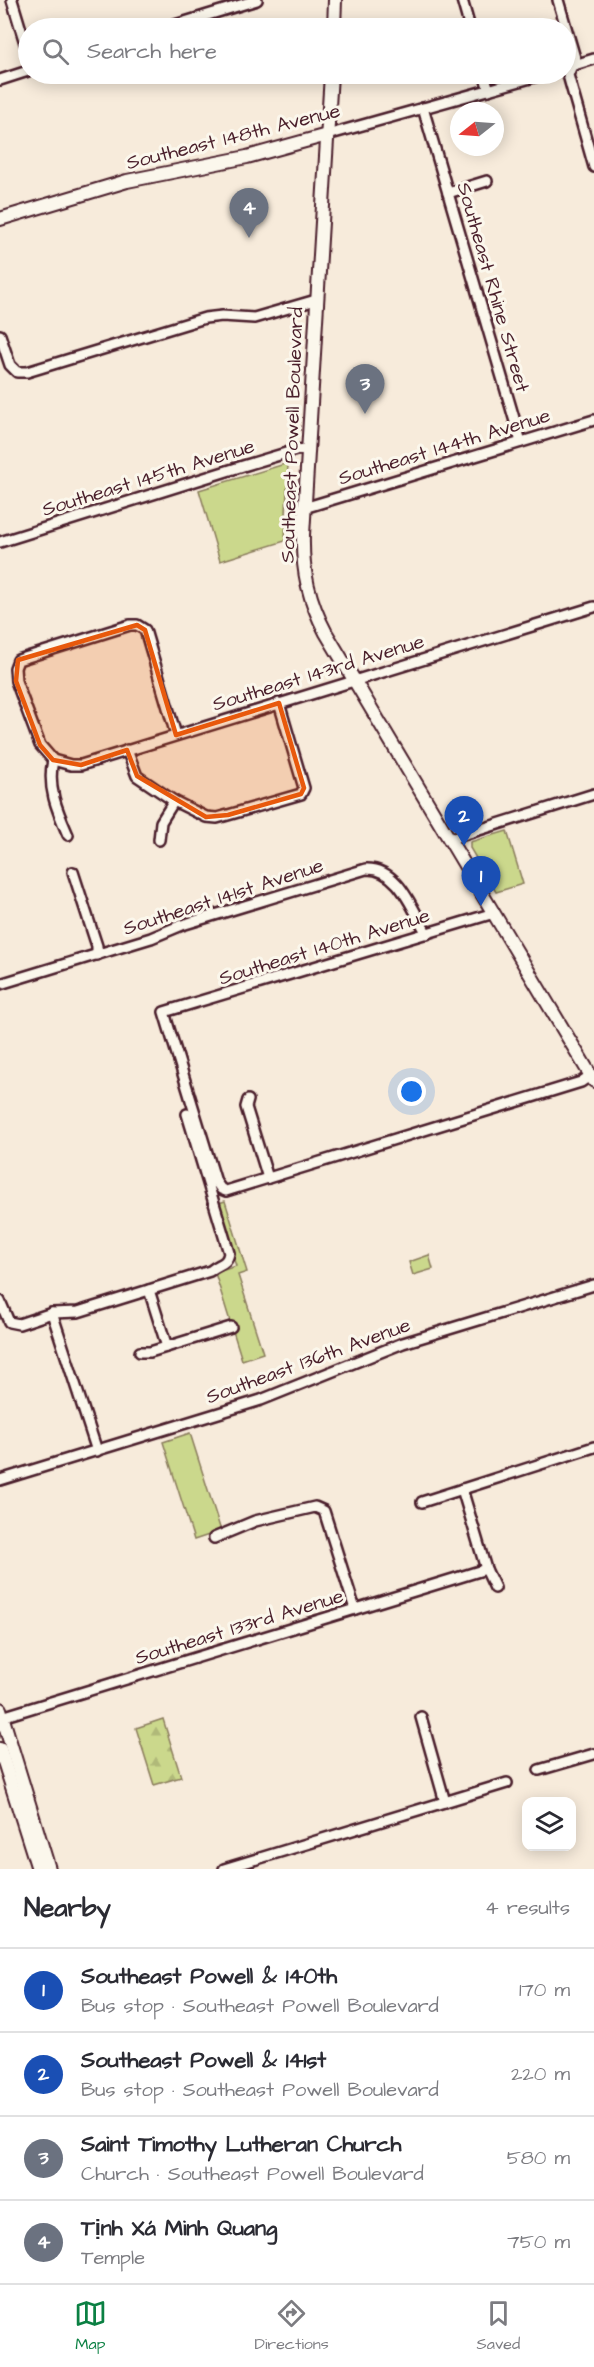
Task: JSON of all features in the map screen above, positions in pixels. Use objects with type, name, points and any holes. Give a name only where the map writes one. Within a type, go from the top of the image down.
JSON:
[{"type":"main road","points":[[334,18],[335,0]]},
{"type":"main road","name":"Southeast Powell Boulevard","points":[[330,84],[304,508],[303,553],[308,590],[318,619],[592,1078]]},
{"type":"main road","name":"Southeast 148th Avenue","points":[[0,219],[127,182],[247,157],[327,135]]},
{"type":"main road","points":[[1,1713],[49,1869]]},
{"type":"main road","points":[[0,1749],[38,1869]]},
{"type":"street","points":[[12,0],[18,20]]},
{"type":"street","points":[[198,18],[257,0]]},
{"type":"street","points":[[462,0],[467,18]]},
{"type":"street","points":[[558,0],[563,18]]},
{"type":"street","points":[[576,64],[594,58]]},
{"type":"street","points":[[0,80],[18,74]]},
{"type":"street","points":[[487,84],[489,90]]},
{"type":"street","name":"Southeast 148th Avenue","points":[[327,135],[510,84]]},
{"type":"street","points":[[571,84],[594,167]]},
{"type":"street","name":"Southeast Rhine Street","points":[[423,108],[521,442]]},
{"type":"street","points":[[448,193],[488,181]]},
{"type":"street","points":[[0,335],[10,365],[17,372],[27,372],[205,318],[222,316],[254,318],[316,300]]},
{"type":"street","name":"Southeast 144th Avenue","points":[[304,508],[594,420]]},
{"type":"street","name":"Southeast 145th Avenue","points":[[0,542],[243,466],[296,450],[308,449]]},
{"type":"street","name":"Southeast 143rd Avenue","points":[[53,760],[81,765],[594,607]]},
{"type":"street","points":[[68,836],[51,790],[50,775],[53,760],[40,744],[16,681],[15,668],[18,660],[130,625],[137,625],[145,630],[176,735]]},
{"type":"street","points":[[127,750],[137,776],[174,801],[206,817],[217,818],[301,794],[304,788],[279,703]]},
{"type":"street","points":[[450,839],[594,794]]},
{"type":"street","points":[[159,840],[161,822],[174,801]]},
{"type":"street","name":"Southeast 141st Avenue","points":[[0,984],[366,869],[383,871],[395,880],[427,934]]},
{"type":"street","points":[[74,872],[97,945],[97,955]]},
{"type":"street","name":"Southeast 140th Avenue","points":[[268,1178],[226,1191],[221,1189],[216,1182],[164,1012],[494,913]]},
{"type":"street","points":[[248,1100],[246,1107],[268,1178],[592,1078]]},
{"type":"street","points":[[0,1301],[9,1323],[19,1324],[52,1313],[78,1312],[210,1271],[224,1264],[229,1253],[187,1114]]},
{"type":"street","name":"Southeast 136th Avenue","points":[[0,1480],[271,1397],[403,1343],[594,1285]]},
{"type":"street","points":[[149,1290],[166,1347]]},
{"type":"street","points":[[52,1313],[97,1451]]},
{"type":"street","points":[[140,1352],[166,1347],[231,1327]]},
{"type":"street","points":[[422,1502],[594,1446]]},
{"type":"street","points":[[462,1489],[486,1569],[495,1588]]},
{"type":"street","points":[[214,1538],[255,1521],[315,1507],[324,1511],[355,1609]]},
{"type":"street","name":"Southeast 133rd Avenue","points":[[1,1713],[486,1569]]},
{"type":"street","points":[[421,1717],[445,1802]]},
{"type":"street","points":[[539,1770],[594,1754]]},
{"type":"street","points":[[224,1869],[507,1784]]},
{"type":"highlighted area","points":[[137,625],[145,630],[176,735],[279,703],[304,788],[301,794],[228,815],[206,817],[137,776],[127,750],[81,765],[53,760],[40,745],[16,681],[18,660]]},
{"type":"green space","points":[[288,463],[285,541],[220,561],[199,490]]},
{"type":"green space","points":[[507,831],[523,884],[496,892],[470,848],[470,842]]},
{"type":"green space","points":[[225,1201],[247,1272],[238,1275],[263,1353],[242,1360],[215,1273],[236,1266],[216,1204]]},
{"type":"green space","points":[[429,1255],[433,1269],[413,1275],[409,1262]]},
{"type":"green space","points":[[190,1433],[221,1531],[194,1540],[163,1442]]},
{"type":"green space","points":[[163,1719],[181,1777],[154,1785],[136,1728]]},
{"type":"place","name":"Tịnh Xá Minh Quang","points":[[249,238]]},
{"type":"place","name":"Saint Timothy Lutheran Church","points":[[365,414]]},
{"type":"place","name":"Southeast Powell & 141st","points":[[464,846]]},
{"type":"place","name":"Southeast Powell & 140th","points":[[481,906]]}]
